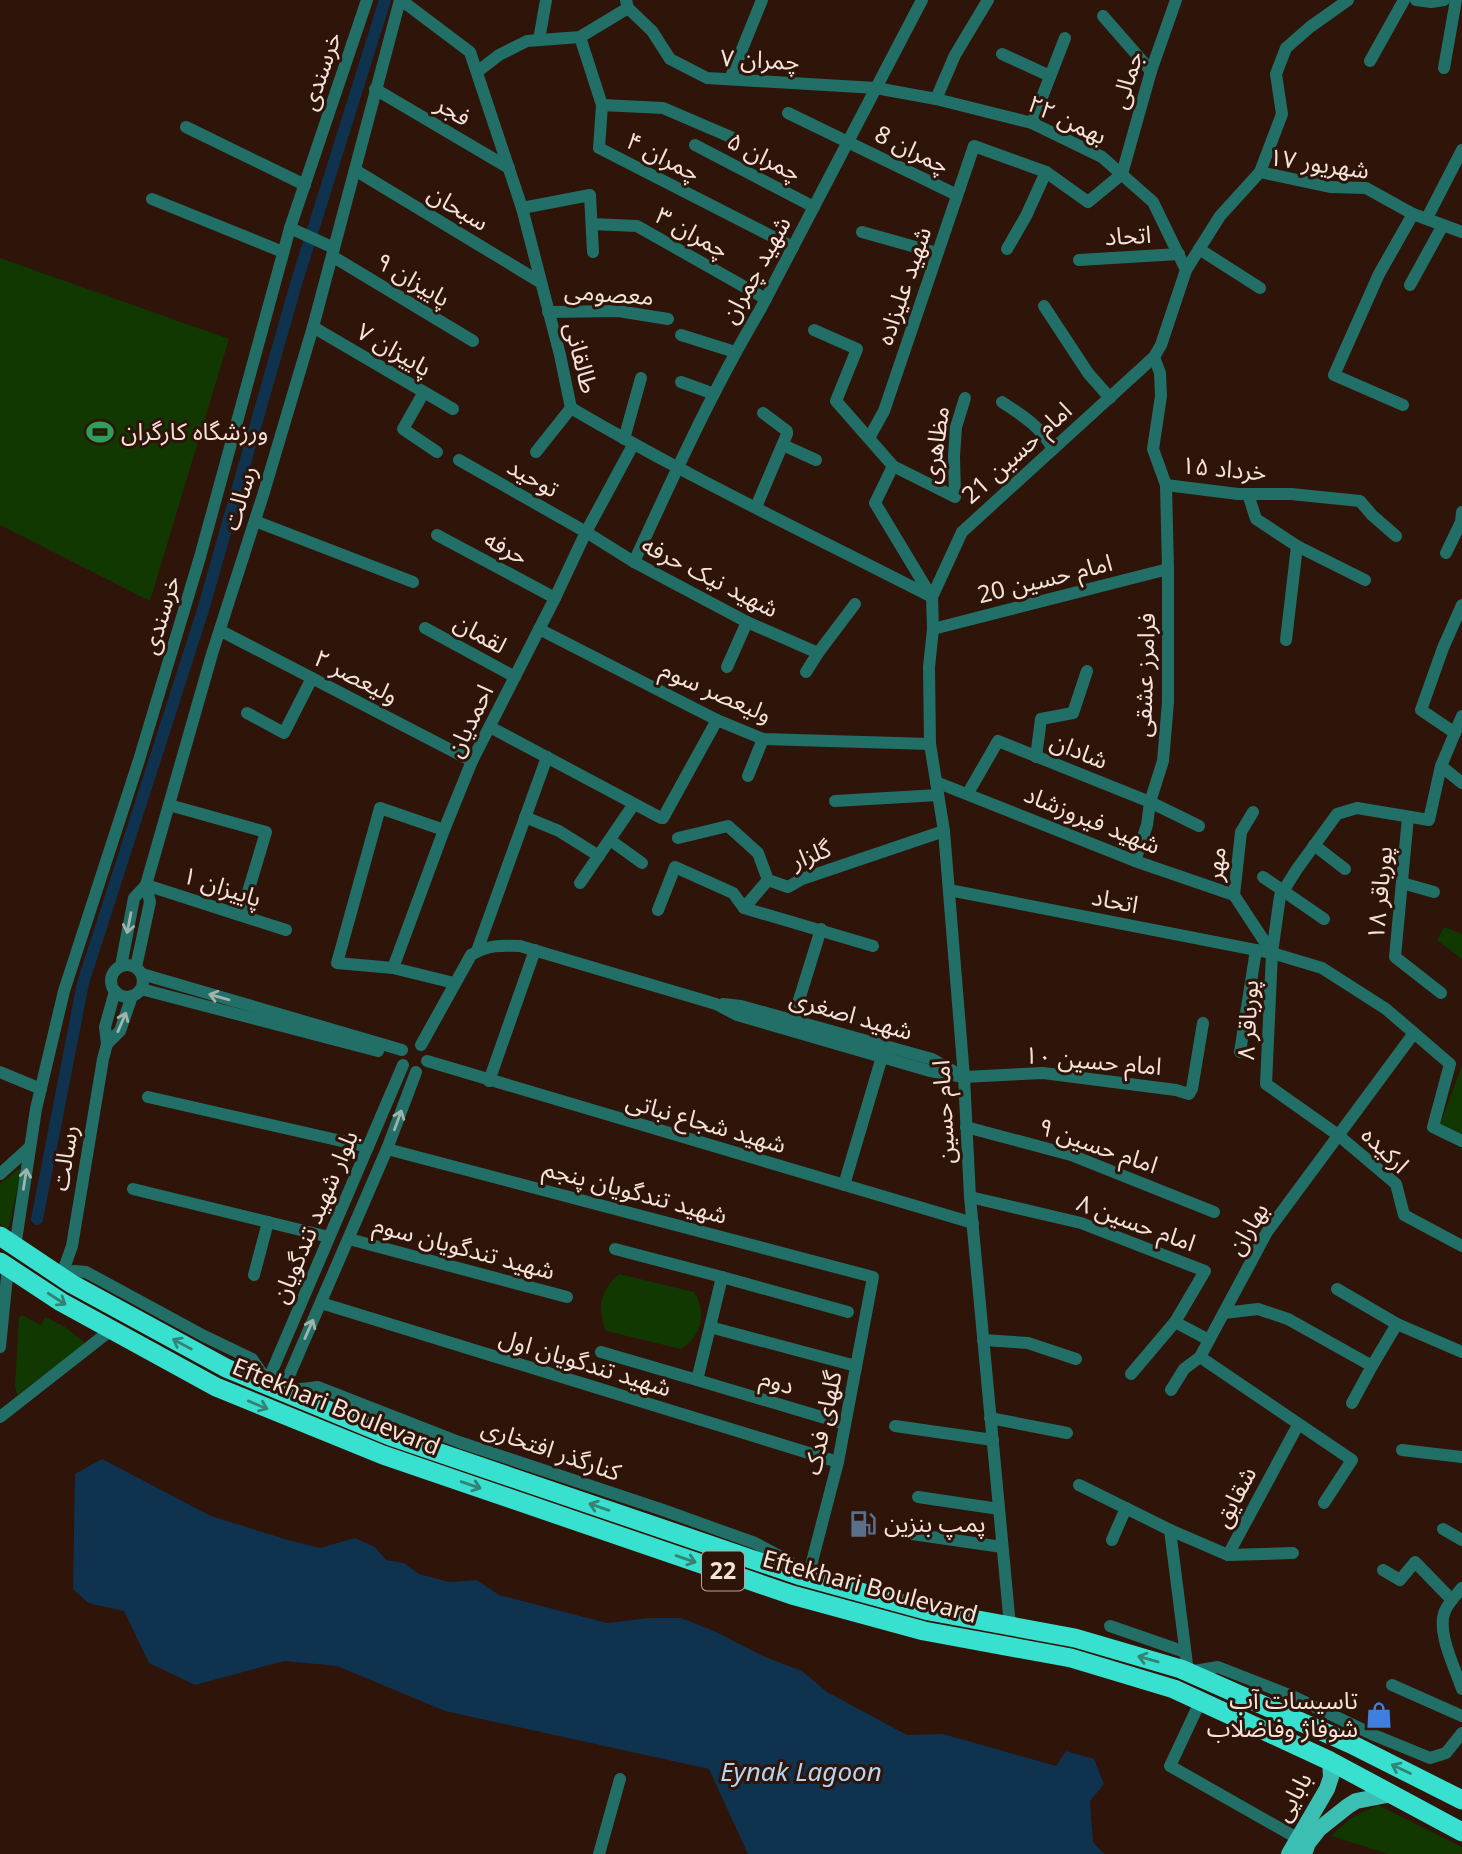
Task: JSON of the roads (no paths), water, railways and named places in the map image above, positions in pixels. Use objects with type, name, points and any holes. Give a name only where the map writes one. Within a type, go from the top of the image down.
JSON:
[{"type":"highway","name":"Eftekhari Boulevard","points":[[7,1242],[61,1277],[202,1355],[390,1436],[803,1576],[929,1611],[1075,1638],[1188,1672],[1351,1744],[1462,1800]]},
{"type":"highway","name":"Eftekhari Boulevard","points":[[4,1264],[61,1302],[216,1387],[383,1455],[779,1590],[924,1631],[1071,1658],[1174,1689],[1330,1761],[1462,1832]]},
{"type":"main road","name":"بابایی","points":[[1289,1854],[1327,1788],[1331,1777],[1330,1761]]},
{"type":"main road","points":[[1327,1788],[1339,1791],[1347,1798],[1348,1806]]},
{"type":"main road","name":"بابایی","points":[[1304,1854],[1308,1843],[1319,1829],[1348,1806],[1356,1801],[1392,1794]]},
{"type":"street","name":"خرسندی","points":[[7,1242],[64,991],[135,772],[196,570],[290,228],[367,0]]},
{"type":"street","name":"طالقانی","points":[[400,0],[470,52],[522,208],[571,408],[677,468],[932,597]]},
{"type":"street","name":"رسالت","points":[[121,966],[134,898],[146,885],[313,327],[400,0]]},
{"type":"street","points":[[539,40],[546,0]]},
{"type":"street","points":[[730,79],[762,0]]},
{"type":"street","name":"شهید چمران","points":[[634,562],[735,352],[766,299],[922,0]]},
{"type":"street","points":[[936,99],[955,55],[988,0]]},
{"type":"street","name":"جمالی","points":[[1122,174],[1150,71],[1176,0]]},
{"type":"street","points":[[1260,172],[1282,114],[1276,74],[1286,48],[1348,0]]},
{"type":"street","points":[[1370,61],[1404,0]]},
{"type":"street","points":[[1416,0],[1442,0]]},
{"type":"street","points":[[1444,68],[1456,0]]},
{"type":"street","points":[[477,72],[499,55],[527,41],[580,37],[627,4]]},
{"type":"street","name":"چمران ۷","points":[[627,4],[652,30],[670,59],[707,78],[876,88]]},
{"type":"street","points":[[1103,16],[1150,71]]},
{"type":"street","points":[[580,37],[602,105]]},
{"type":"street","points":[[1032,123],[1065,38]]},
{"type":"street","points":[[1002,54],[1050,76]]},
{"type":"street","name":"۲۲ بهمن","points":[[876,88],[936,99],[1032,123],[1102,157],[1153,202],[1186,270]]},
{"type":"street","name":"فجر","points":[[375,89],[509,168]]},
{"type":"street","name":"چمران ۴","points":[[733,138],[663,108],[602,105],[599,148],[793,247]]},
{"type":"street","name":"چمران 8","points":[[788,114],[957,195]]},
{"type":"street","points":[[186,127],[305,185]]},
{"type":"street","name":"چمران ۵","points":[[695,145],[814,207]]},
{"type":"street","name":"شهید علیزاده","points":[[869,438],[884,411],[974,146],[1046,172]]},
{"type":"street","points":[[1427,218],[1462,150]]},
{"type":"street","name":"سبحان","points":[[355,170],[540,282]]},
{"type":"street","points":[[1007,249],[1046,172],[1088,202],[1122,174]]},
{"type":"street","name":"۱۷ شهریور","points":[[1154,357],[1161,345],[1186,270],[1220,216],[1260,172],[1330,187],[1366,188],[1413,214],[1462,232]]},
{"type":"street","points":[[522,208],[590,195],[593,252]]},
{"type":"street","points":[[152,199],[284,252]]},
{"type":"street","points":[[1403,405],[1334,375],[1379,274],[1413,214]]},
{"type":"street","name":"چمران ۳","points":[[592,224],[637,226],[766,299]]},
{"type":"street","points":[[1410,285],[1443,225]]},
{"type":"street","name":"پاییزان ۹","points":[[290,228],[333,252],[473,341]]},
{"type":"street","points":[[862,232],[937,253]]},
{"type":"street","points":[[1199,249],[1260,288]]},
{"type":"street","name":"اتحاد","points":[[1079,260],[1179,254]]},
{"type":"street","points":[[1044,306],[1088,373],[1110,398]]},
{"type":"street","name":"معصومی","points":[[548,312],[618,311],[668,319]]},
{"type":"street","name":"پاییزان ۷","points":[[313,327],[453,409]]},
{"type":"street","name":"مظاهری","points":[[814,330],[858,349],[836,401],[893,466],[955,497],[956,427],[965,398]]},
{"type":"street","points":[[681,335],[735,352]]},
{"type":"street","name":"امام حسین 21","points":[[932,597],[962,532],[1154,357]]},
{"type":"street","name":"۱۵ خرداد","points":[[1154,357],[1160,373],[1161,396],[1153,449],[1166,485],[1248,494],[1291,494],[1360,501],[1396,536]]},
{"type":"street","name":"احمدیان","points":[[393,968],[472,761],[555,598],[628,442],[641,378]]},
{"type":"street","points":[[681,382],[714,394]]},
{"type":"street","points":[[424,392],[403,429],[437,452]]},
{"type":"street","points":[[1002,402],[1033,423],[1054,449]]},
{"type":"street","points":[[536,452],[571,408]]},
{"type":"street","points":[[756,507],[787,431],[763,413]]},
{"type":"street","points":[[782,445],[817,460]]},
{"type":"street","name":"توحید","points":[[459,460],[586,532]]},
{"type":"street","points":[[893,466],[875,503],[932,597]]},
{"type":"street","name":"فرامرز عشقی","points":[[1135,862],[1163,761],[1168,702],[1166,485]]},
{"type":"street","points":[[1248,494],[1256,519],[1297,546],[1365,580]]},
{"type":"street","points":[[1446,552],[1462,518]]},
{"type":"street","points":[[255,521],[413,582]]},
{"type":"street","name":"شهید نیک حرفه","points":[[586,532],[634,562],[747,622],[818,653]]},
{"type":"street","name":"حرفه","points":[[436,535],[555,598]]},
{"type":"street","points":[[1286,640],[1297,546]]},
{"type":"street","name":"امام حسین 20","points":[[933,629],[1168,569]]},
{"type":"street","name":"امام حسین","points":[[932,597],[930,744],[944,831],[964,1077],[972,1223],[1010,1626]]},
{"type":"street","points":[[806,672],[855,604]]},
{"type":"street","points":[[1455,733],[1421,710],[1462,605]]},
{"type":"street","points":[[727,667],[747,622]]},
{"type":"street","name":"لقمان","points":[[425,628],[515,677]]},
{"type":"street","name":"ولیعصر سوم","points":[[539,629],[717,720],[763,739],[930,744]]},
{"type":"street","name":"ولیعصر ۲","points":[[220,631],[472,761]]},
{"type":"street","points":[[1036,757],[1041,719],[1073,713],[1087,671]]},
{"type":"street","points":[[247,713],[284,733],[312,678]]},
{"type":"street","points":[[1272,953],[1280,896],[1337,814],[1357,808],[1429,820],[1441,766],[1462,716]]},
{"type":"street","points":[[489,727],[663,818],[717,720]]},
{"type":"street","points":[[748,776],[763,739]]},
{"type":"street","name":"شادان","points":[[968,793],[998,741],[1150,802],[1199,826]]},
{"type":"street","points":[[421,1045],[454,983],[471,955],[477,951],[547,757]]},
{"type":"street","points":[[1441,766],[1462,783]]},
{"type":"street","points":[[835,802],[937,789]]},
{"type":"street","name":"شهید فیروزشاد","points":[[937,789],[968,793],[1135,862],[1234,895]]},
{"type":"street","points":[[580,883],[634,804]]},
{"type":"street","points":[[169,805],[266,832],[241,915]]},
{"type":"street","points":[[444,830],[380,808],[337,963],[393,968],[454,983]]},
{"type":"street","name":"مهر","points":[[1253,813],[1241,832],[1234,895],[1272,953]]},
{"type":"street","points":[[525,817],[559,831],[599,856]]},
{"type":"street","name":"پورباقر ۱۸","points":[[1408,817],[1395,957],[1441,993]]},
{"type":"street","name":"گلزار","points":[[678,838],[728,826],[758,853],[768,880],[788,887],[802,879],[944,831]]},
{"type":"street","points":[[610,840],[642,863]]},
{"type":"street","points":[[1314,845],[1345,869]]},
{"type":"street","points":[[657,910],[675,867],[733,893],[744,908],[873,946]]},
{"type":"street","points":[[1263,877],[1324,919]]},
{"type":"street","points":[[744,908],[768,880]]},
{"type":"street","points":[[1402,883],[1434,892]]},
{"type":"street","name":"رسالت","points":[[139,971],[150,902],[146,885]]},
{"type":"street","name":"پاییزان ۱","points":[[146,885],[286,930]]},
{"type":"street","name":"اتحاد","points":[[949,890],[1272,953],[1322,968],[1386,1009],[1450,1064],[1433,1127],[1462,1141]]},
{"type":"street","points":[[791,1025],[821,929]]},
{"type":"street","name":"شهید اصغری","points":[[477,951],[501,945],[520,946],[716,1004],[741,1006],[791,1025],[884,1052],[932,1059],[964,1077]]},
{"type":"street","points":[[489,1081],[534,950]]},
{"type":"street","points":[[1240,1052],[1256,950]]},
{"type":"street","name":"پورباقر ۸","points":[[1272,953],[1266,1084],[1338,1135]]},
{"type":"street","points":[[402,1057],[137,992],[121,996],[111,984],[111,977],[115,970],[128,965],[139,971],[402,1057],[409,1070],[416,1072],[423,1068],[428,1055],[421,1045],[414,1044],[407,1045],[402,1057]]},
{"type":"street","points":[[137,992],[143,984],[139,971]]},
{"type":"street","name":"رسالت","points":[[61,1277],[72,1246],[107,1044],[105,1027],[115,991]]},
{"type":"street","name":"رسالت","points":[[107,1044],[120,1031],[137,992]]},
{"type":"street","name":"امام حسین ۱۰","points":[[964,1077],[1043,1073],[1176,1090],[1189,1094],[1203,1023]]},
{"type":"street","name":"بهاران","points":[[1171,1390],[1184,1369],[1200,1357],[1268,1232],[1414,1033]]},
{"type":"street","points":[[844,1185],[884,1052]]},
{"type":"street","name":"بلوار شهید تندگویان","points":[[274,1388],[282,1346],[395,1083],[402,1057]]},
{"type":"street","name":"شهید شجاع نباتی","points":[[427,1061],[972,1223]]},
{"type":"street","points":[[0,1072],[41,1089]]},
{"type":"street","name":"بلوار شهید تندگویان","points":[[274,1388],[299,1353],[387,1149],[416,1072]]},
{"type":"street","points":[[395,1083],[401,1080],[407,1082],[410,1088]]},
{"type":"street","points":[[149,1097],[368,1147]]},
{"type":"street","name":"امام حسین ۹","points":[[966,1127],[1071,1155],[1214,1212]]},
{"type":"street","name":"ارکیده","points":[[1338,1135],[1396,1184],[1404,1215],[1462,1246]]},
{"type":"street","points":[[0,1174],[30,1147]]},
{"type":"street","name":"شهید تندگویان پنجم","points":[[387,1149],[873,1277]]},
{"type":"street","points":[[133,1189],[329,1237]]},
{"type":"street","name":"امام حسین ۸","points":[[970,1197],[1081,1223],[1205,1271],[1175,1322],[1131,1374]]},
{"type":"street","points":[[254,1275],[268,1222]]},
{"type":"street","name":"شهید تندگویان سوم","points":[[349,1239],[567,1297]]},
{"type":"street","points":[[615,1249],[848,1312]]},
{"type":"street","points":[[0,1347],[4,1264]]},
{"type":"street","points":[[697,1380],[722,1277]]},
{"type":"street","name":"گلهای فدک","points":[[803,1576],[838,1462],[873,1277]]},
{"type":"street","points":[[1337,1289],[1397,1324],[1462,1352]]},
{"type":"street","name":"شهید تندگویان اول","points":[[321,1303],[838,1462]]},
{"type":"street","points":[[1224,1313],[1258,1309],[1288,1319],[1372,1366]]},
{"type":"street","points":[[1175,1322],[1209,1340]]},
{"type":"street","points":[[1352,1404],[1397,1324]]},
{"type":"street","points":[[710,1327],[856,1366]]},
{"type":"street","points":[[0,1417],[111,1330]]},
{"type":"street","points":[[983,1340],[1028,1343],[1076,1359]]},
{"type":"street","points":[[282,1346],[299,1353]]},
{"type":"street","name":"دوم","points":[[601,1352],[845,1424]]},
{"type":"street","points":[[1200,1357],[1352,1460],[1324,1503]]},
{"type":"street","points":[[990,1418],[1067,1433]]},
{"type":"street","name":"شقایق","points":[[1079,1485],[1228,1555],[1298,1425]]},
{"type":"street","points":[[895,1426],[993,1440]]},
{"type":"street","points":[[1402,1450],[1462,1457]]},
{"type":"street","points":[[918,1497],[999,1509]]},
{"type":"street","points":[[1112,1540],[1126,1508]]},
{"type":"street","points":[[1443,1528],[1462,1540]]},
{"type":"street","points":[[1170,1530],[1188,1672],[1218,1667],[1292,1696],[1430,1758],[1446,1753],[1462,1733]]},
{"type":"street","points":[[905,1533],[1002,1547]]},
{"type":"street","points":[[1228,1555],[1293,1553]]},
{"type":"street","points":[[1383,1570],[1400,1580],[1415,1562],[1452,1600]]},
{"type":"street","points":[[1462,1588],[1446,1609],[1442,1620],[1442,1632],[1462,1689]]},
{"type":"street","points":[[1110,1626],[1185,1652]]},
{"type":"street","points":[[1392,1685],[1462,1716]]},
{"type":"street","points":[[1201,1700],[1170,1766],[1297,1838]]},
{"type":"street","points":[[599,1854],[620,1779]]},
{"type":"water","name":"Eynak Lagoon","points":[[102,1459],[211,1516],[288,1540],[320,1548],[355,1538],[375,1547],[386,1560],[404,1563],[419,1574],[449,1582],[477,1580],[499,1595],[607,1623],[649,1618],[681,1618],[802,1671],[827,1692],[907,1735],[943,1734],[1056,1766],[1066,1751],[1094,1759],[1104,1784],[1090,1801],[1093,1842],[1104,1854],[748,1854],[709,1769],[445,1711],[337,1666],[284,1661],[195,1685],[149,1663],[124,1611],[88,1603],[73,1589],[75,1474]]},
{"type":"waterway","points":[[37,1219],[83,983],[203,610],[296,284],[385,0]]},
{"type":"place","name":"ورزشگاه کارگران","points":[[100,432]]},
{"type":"place","name":"پمپ بنزین","points":[[863,1524]]},
{"type":"place","name":"تاسیسات آب شوفاژ وفاضلاب","points":[[1379,1715]]}]
